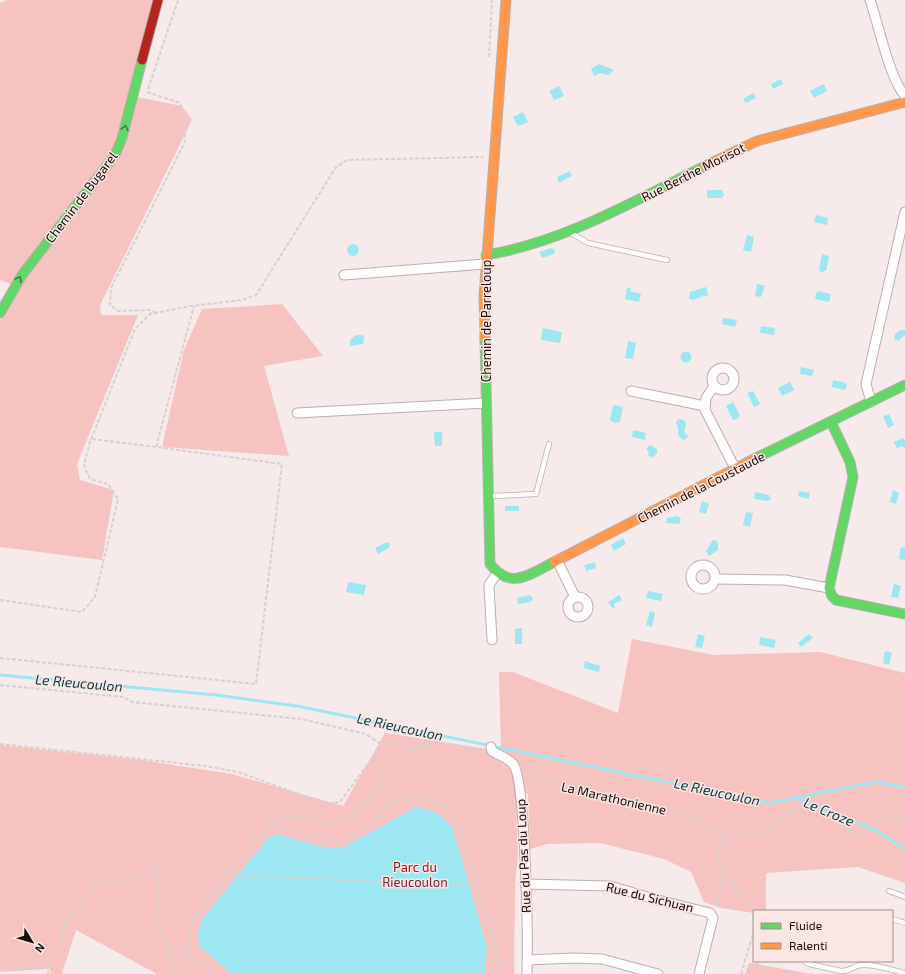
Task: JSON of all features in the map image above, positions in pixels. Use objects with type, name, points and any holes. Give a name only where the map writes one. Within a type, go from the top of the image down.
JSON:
[{"type":"street","name":"Chemin de Bugarel","points":[[0,313],[22,275],[115,155],[122,138],[158,0]]},
{"type":"street","name":"Chemin de Parreloup","points":[[496,573],[490,564],[484,310],[486,259],[506,0]]},
{"type":"street","points":[[870,0],[894,77],[900,90],[905,96]]},
{"type":"street","name":"Rue Berthe Morisot","points":[[486,259],[569,232],[629,204],[744,145],[905,102]]},
{"type":"street","points":[[871,402],[866,384],[905,212]]},
{"type":"street","points":[[344,275],[486,259]]},
{"type":"street","name":"Chemin de la Coustaude","points":[[496,573],[510,580],[524,577],[734,468],[905,385]]},
{"type":"street","points":[[714,386],[706,398],[706,410],[734,468]]},
{"type":"street","points":[[631,391],[706,406]]},
{"type":"street","points":[[297,414],[486,403]]},
{"type":"street","points":[[831,422],[850,462],[853,478],[829,588],[832,596],[836,600],[905,614]]},
{"type":"street","points":[[557,560],[575,597]]},
{"type":"street","points":[[492,640],[489,585],[496,573]]},
{"type":"street","points":[[715,580],[784,580],[829,588]]},
{"type":"street","points":[[492,749],[513,764]]},
{"type":"street","name":"Rue du Pas du Loup","points":[[513,764],[519,779],[525,884],[527,974]]},
{"type":"street","name":"Rue du Sichuan","points":[[525,884],[610,886],[710,913],[713,918]]},
{"type":"street","points":[[699,974],[713,918]]},
{"type":"street","points":[[527,960],[574,958],[602,959],[658,974]]},
{"type":"lane","points":[[569,232],[588,243],[667,260]]},
{"type":"lane","points":[[488,496],[536,494],[549,444]]},
{"type":"lane","points":[[889,891],[905,896]]},
{"type":"lane","points":[[893,919],[905,923]]},
{"type":"lane","points":[[806,962],[841,971],[846,971],[860,965],[871,965],[905,973]]},
{"type":"path","points":[[147,92],[178,0]]},
{"type":"path","points":[[489,63],[492,0]]},
{"type":"path","points":[[133,93],[147,92],[180,102],[186,123],[185,142],[111,288],[110,306],[118,311],[150,310],[157,313]]},
{"type":"path","points":[[0,600],[82,612],[95,597],[118,499],[108,484],[90,479],[84,466],[91,439],[135,329],[150,314],[194,306],[242,300],[256,294],[336,167],[347,160],[483,157],[484,149]]},
{"type":"path","points":[[156,447],[194,306]]},
{"type":"path","points":[[0,658],[256,684],[282,464],[91,439]]},
{"type":"path","points":[[0,685],[124,697],[132,702],[301,719],[366,734],[382,745],[395,744],[415,749]]},
{"type":"path","points":[[0,744],[205,766],[238,772],[326,804],[340,802],[382,745]]},
{"type":"path","points":[[189,955],[190,923],[271,823],[284,816],[335,823],[353,818],[371,797],[389,765],[401,752],[440,744],[492,749]]},
{"type":"path","name":"La Marathonienne","points":[[513,764],[544,781],[574,790],[660,807],[685,816],[729,838],[772,832],[781,815],[800,807],[813,809],[856,833],[866,833],[874,824],[886,815],[905,818]]},
{"type":"path","points":[[271,823],[308,840],[329,842],[348,840],[368,826],[388,805],[406,797],[422,797],[436,802],[450,812],[461,833],[497,952],[496,974]]},
{"type":"path","points":[[726,836],[719,849],[722,869],[726,876],[753,907],[754,910]]},
{"type":"path","points":[[0,970],[48,964],[61,948],[65,921],[82,907],[94,885],[116,882],[158,866],[156,928],[165,940],[189,955],[211,974]]},
{"type":"path","points":[[218,867],[230,875],[478,886]]},
{"type":"path","points":[[713,918],[718,912],[722,869]]},
{"type":"path","points":[[741,974],[753,935]]},
{"type":"path","points":[[171,943],[168,955],[169,965],[180,974]]},
{"type":"path","points":[[497,961],[503,962],[507,974]]},
{"type":"path","points":[[757,962],[757,964],[770,974]]},
{"type":"path","points":[[46,965],[49,974]]},
{"type":"green space","points":[[7,0],[155,0],[112,154],[11,284],[0,280],[0,3]]},
{"type":"green space","points":[[137,97],[182,106],[192,120],[100,305],[101,315],[138,315],[77,464],[80,480],[114,490],[102,560],[0,547],[0,321],[23,277],[106,172]]},
{"type":"green space","points":[[282,304],[323,356],[264,366],[289,456],[162,447],[184,350],[202,309]]},
{"type":"green space","name":"Parc du Rieucoulon","points":[[632,639],[714,655],[820,652],[905,673],[905,883],[858,867],[766,873],[766,910],[753,910],[753,913],[721,908],[704,902],[691,872],[664,859],[600,843],[547,844],[530,849],[528,794],[524,793],[515,772],[518,853],[515,884],[514,974],[157,974],[76,930],[62,974],[52,974],[49,969],[0,972],[0,745],[141,760],[232,774],[343,806],[385,733],[501,751],[499,672],[513,672],[618,713]]},
{"type":"green space","points":[[749,963],[757,964],[811,974],[745,974]]},
{"type":"water","points":[[599,64],[614,70],[608,75],[600,73],[594,76],[591,69]]},
{"type":"water","points":[[781,79],[783,84],[773,89],[771,84]]},
{"type":"water","points":[[824,84],[827,91],[814,98],[810,91]]},
{"type":"water","points":[[559,86],[564,96],[554,100],[549,91]]},
{"type":"water","points":[[753,93],[756,98],[746,103],[743,99]]},
{"type":"water","points":[[523,112],[528,122],[518,126],[513,117]]},
{"type":"water","points":[[570,171],[572,176],[559,183],[557,177]]},
{"type":"water","points":[[707,190],[722,190],[724,195],[722,198],[707,198]]},
{"type":"water","points":[[816,215],[828,218],[827,225],[814,222]]},
{"type":"water","points":[[747,235],[754,237],[751,252],[743,250]]},
{"type":"water","points":[[355,244],[358,245],[358,255],[351,256],[348,255],[347,248],[348,245]]},
{"type":"water","points":[[551,248],[555,250],[554,254],[542,258],[539,252]]},
{"type":"water","points":[[822,254],[829,256],[826,271],[822,273],[819,270]]},
{"type":"water","points":[[757,284],[765,286],[761,297],[755,296]]},
{"type":"water","points":[[706,287],[708,295],[692,300],[689,298],[690,292]]},
{"type":"water","points":[[627,288],[631,288],[630,291],[641,294],[639,302],[625,299]]},
{"type":"water","points":[[817,291],[831,294],[829,302],[815,299]]},
{"type":"water","points":[[723,318],[737,320],[735,327],[722,324]]},
{"type":"water","points":[[761,326],[775,328],[774,335],[760,333]]},
{"type":"water","points":[[543,328],[562,332],[560,343],[541,340]]},
{"type":"water","points":[[901,330],[905,330],[905,335],[898,341],[894,339],[895,334]]},
{"type":"water","points":[[356,335],[362,335],[364,337],[363,344],[350,346],[350,340]]},
{"type":"water","points":[[628,341],[636,343],[633,359],[625,358]]},
{"type":"water","points":[[686,351],[690,353],[692,357],[690,361],[686,363],[682,361],[680,357],[682,353]]},
{"type":"water","points":[[801,367],[814,370],[812,376],[800,374]]},
{"type":"water","points":[[833,380],[846,383],[847,386],[845,390],[832,387]]},
{"type":"water","points":[[790,382],[794,390],[782,396],[778,388]]},
{"type":"water","points":[[753,391],[760,404],[754,407],[747,393]]},
{"type":"water","points":[[733,402],[740,416],[733,420],[726,406]]},
{"type":"water","points":[[613,405],[623,407],[620,422],[615,423],[610,420]]},
{"type":"water","points":[[889,414],[894,425],[888,428],[883,416]]},
{"type":"water","points":[[678,419],[684,420],[686,424],[684,432],[688,436],[685,440],[681,439],[678,434],[678,427],[676,423]]},
{"type":"water","points":[[633,430],[646,433],[645,440],[632,437]]},
{"type":"water","points":[[434,432],[442,432],[442,446],[435,446]]},
{"type":"water","points":[[903,438],[905,440],[905,448],[902,446],[897,448],[894,442]]},
{"type":"water","points":[[650,445],[657,449],[657,453],[652,458],[648,455],[649,452],[646,449]]},
{"type":"water","points":[[893,490],[899,493],[896,504],[890,502]]},
{"type":"water","points":[[799,491],[810,493],[809,499],[798,496]]},
{"type":"water","points":[[755,492],[769,495],[771,499],[768,501],[754,499]]},
{"type":"water","points":[[702,501],[709,504],[706,514],[699,512]]},
{"type":"water","points":[[505,506],[519,506],[519,511],[505,511]]},
{"type":"water","points":[[746,512],[753,513],[750,527],[743,525]]},
{"type":"water","points":[[677,516],[681,519],[679,524],[666,523],[667,518]]},
{"type":"water","points":[[623,538],[626,544],[614,551],[611,545]]},
{"type":"water","points":[[715,540],[718,543],[718,550],[709,556],[706,551],[712,541]]},
{"type":"water","points":[[387,542],[390,544],[389,548],[378,554],[375,548]]},
{"type":"water","points":[[901,547],[905,548],[905,560],[899,559]]},
{"type":"water","points":[[595,562],[596,568],[586,571],[584,565]]},
{"type":"water","points":[[348,582],[366,585],[364,595],[346,592]]},
{"type":"water","points":[[894,584],[901,586],[898,598],[891,597]]},
{"type":"water","points":[[648,591],[663,594],[661,601],[646,598]]},
{"type":"water","points":[[530,595],[533,598],[531,602],[518,604],[517,598]]},
{"type":"water","points":[[619,595],[622,600],[614,604],[615,608],[613,609],[608,602]]},
{"type":"water","points":[[650,611],[655,613],[652,627],[646,625]]},
{"type":"water","points":[[522,628],[522,644],[515,644],[515,629]]},
{"type":"water","points":[[698,634],[705,636],[702,648],[695,647]]},
{"type":"water","points":[[809,634],[813,638],[801,647],[798,643]]},
{"type":"water","points":[[760,637],[776,640],[774,648],[759,645]]},
{"type":"water","points":[[885,651],[892,653],[889,665],[883,663]]},
{"type":"water","points":[[585,661],[600,666],[599,672],[584,668]]},
{"type":"water","points":[[416,807],[441,816],[453,829],[487,946],[485,974],[232,974],[199,946],[198,933],[202,919],[267,839],[276,834],[324,847],[344,847]]},
{"type":"waterway","name":"Le Rieucoulon","points":[[0,675],[216,695],[297,706],[770,803],[875,782],[905,787]]},
{"type":"waterway","name":"Le Croze","points":[[797,798],[875,830],[905,849]]},
{"type":"traffic: fast","points":[[0,313],[22,275],[115,155],[122,138],[142,60]]},
{"type":"traffic: fast","points":[[486,255],[543,241],[571,230],[598,219],[705,166]]},
{"type":"traffic: fast","points":[[485,339],[490,564],[505,577],[521,578],[554,562]]},
{"type":"traffic: fast","points":[[756,458],[905,385]]},
{"type":"traffic: fast","points":[[831,422],[850,462],[853,477],[829,588],[832,596],[836,600],[905,614]]},
{"type":"traffic: slow","points":[[485,339],[484,296],[506,0]]},
{"type":"traffic: slow","points":[[705,166],[757,141],[905,102]]},
{"type":"traffic: slow","points":[[554,562],[756,458]]},
{"type":"traffic: jam","points":[[142,60],[158,0]]}]
